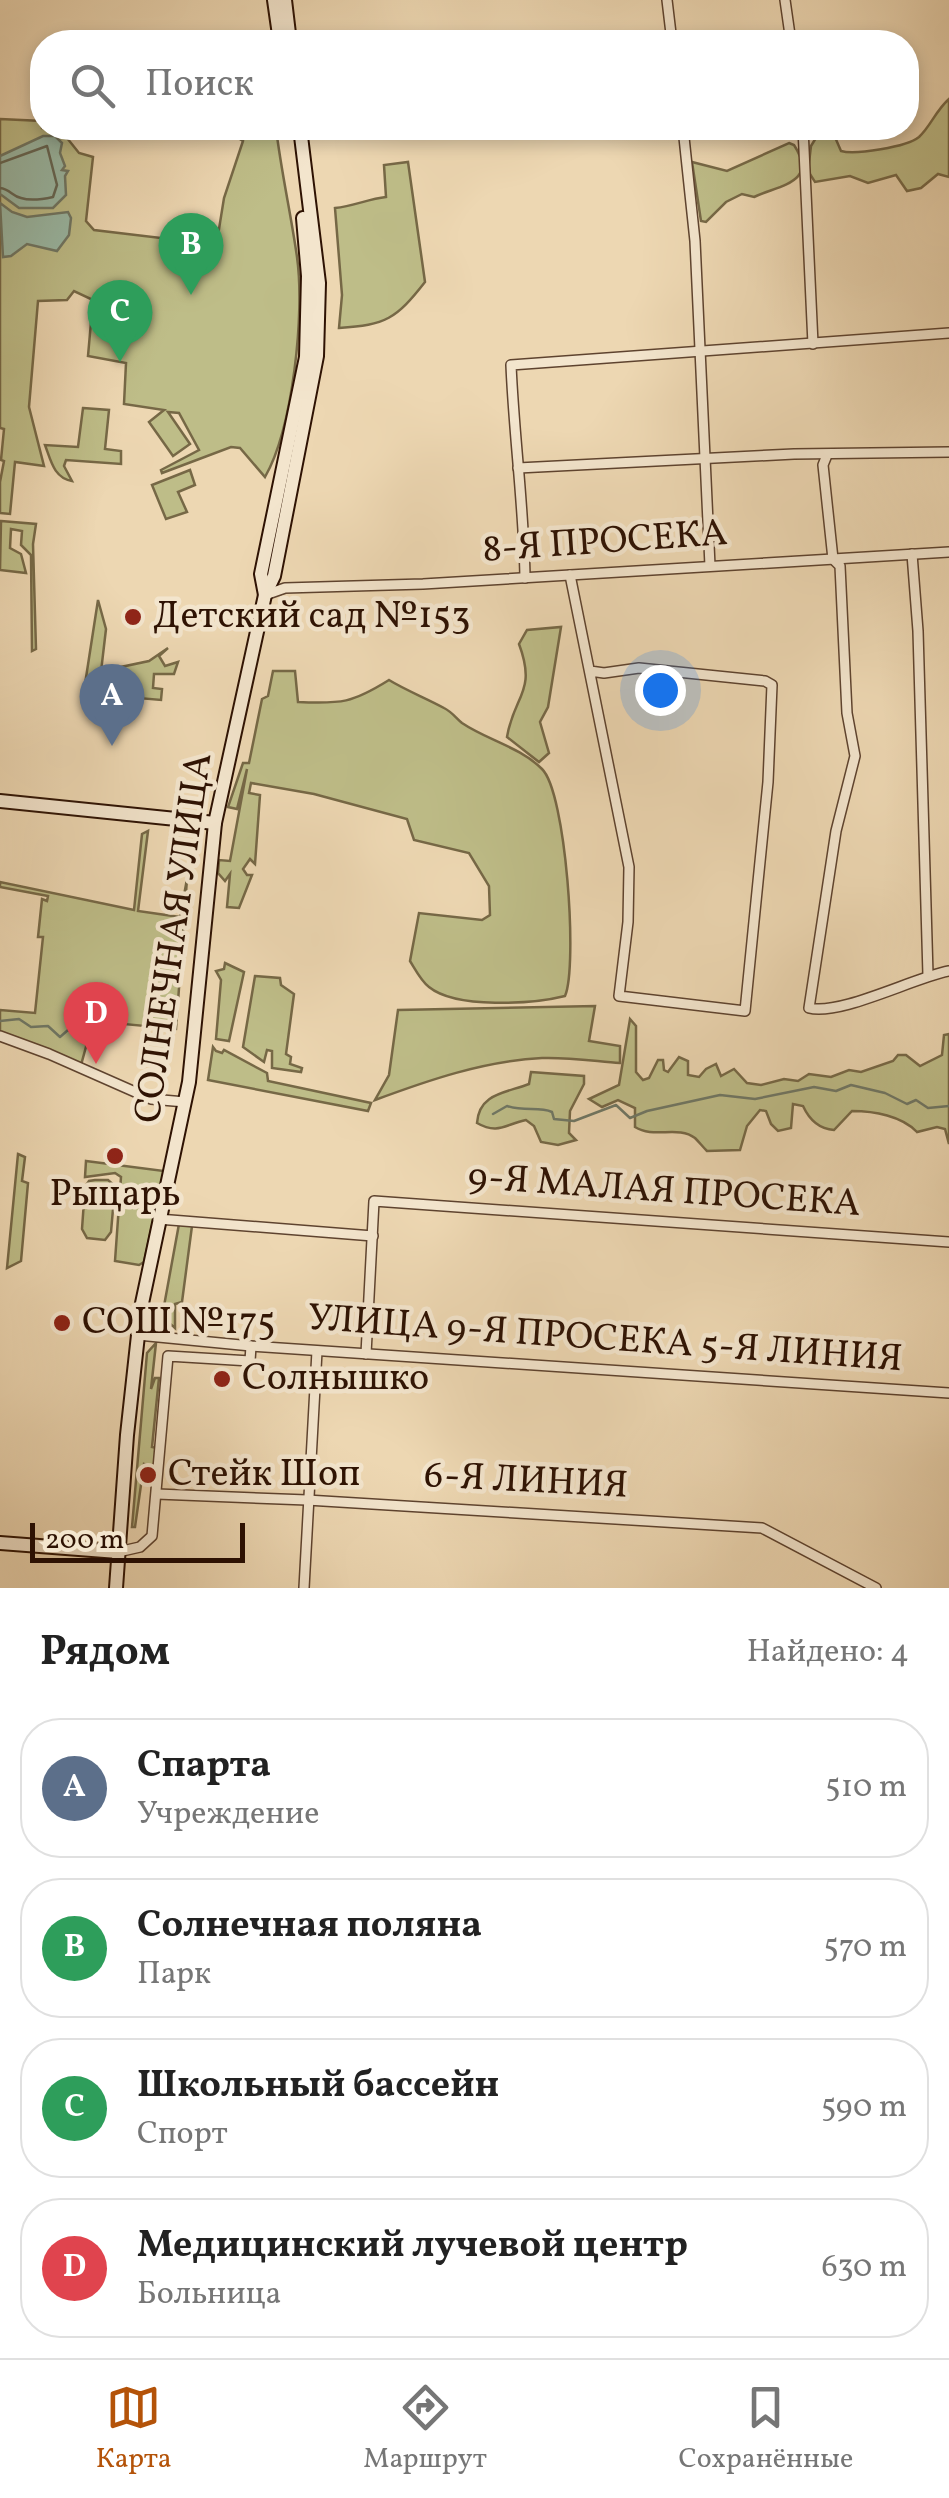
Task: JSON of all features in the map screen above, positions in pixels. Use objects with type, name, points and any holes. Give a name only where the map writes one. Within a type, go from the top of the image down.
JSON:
[{"type":"main road","points":[[274,0],[278,30]]},
{"type":"main road","points":[[284,0],[288,30]]},
{"type":"main road","name":"СОЛНЕЧНАЯ УЛИЦА","points":[[265,595],[260,574],[306,357],[308,276],[293,140]]},
{"type":"main road","name":"СОЛНЕЧНАЯ УЛИЦА","points":[[116,1588],[138,1334],[158,1220],[185,1102],[203,963],[207,874],[215,822],[265,595],[274,576],[312,395],[319,283],[301,140]]},
{"type":"main road","points":[[0,801],[215,822]]},
{"type":"main road","points":[[0,1544],[118,1552]]},
{"type":"street","points":[[667,0],[671,30]]},
{"type":"street","points":[[785,0],[789,30]]},
{"type":"street","points":[[684,140],[695,240],[710,566]]},
{"type":"street","points":[[804,140],[813,344]]},
{"type":"street","points":[[525,578],[524,514],[511,365],[949,333]]},
{"type":"street","points":[[518,468],[704,458],[949,452]]},
{"type":"street","points":[[826,455],[823,464],[833,559],[840,566],[847,714],[854,756],[833,850],[810,1008],[838,1007],[949,971]]},
{"type":"street","name":"8-Я ПРОСЕКА","points":[[265,595],[286,588],[949,552]]},
{"type":"street","points":[[912,554],[918,631],[928,975]]},
{"type":"street","points":[[570,574],[630,867],[628,922],[618,996],[744,1011],[768,782],[772,685],[765,681],[639,668],[590,671]]},
{"type":"street","points":[[0,1036],[151,1099],[185,1102]]},
{"type":"street","name":"9-Я МАЛАЯ ПРОСЕКА","points":[[373,1236],[374,1201],[949,1242]]},
{"type":"street","points":[[158,1220],[373,1236],[366,1354]]},
{"type":"street","name":"УЛИЦА 9-Я ПРОСЕКА 5-Я ЛИНИЯ","points":[[138,1334],[316,1351],[949,1393]]},
{"type":"street","points":[[203,1342],[203,1358]]},
{"type":"street","points":[[118,1552],[134,1550],[152,1536],[168,1356],[250,1361],[251,1346]]},
{"type":"street","points":[[304,1588],[316,1351]]},
{"type":"street","name":"6-Я ЛИНИЯ","points":[[157,1494],[762,1528],[876,1588]]},
{"type":"shaded area","points":[[949,99],[949,177],[938,174],[921,188],[907,191],[896,175],[868,183],[850,176],[815,182],[808,171],[815,140],[836,140],[841,151],[893,147],[919,140]]},
{"type":"shaded area","points":[[0,119],[30,120],[30,140],[69,140],[79,153],[93,157],[86,221],[94,230],[195,242],[193,262],[214,260],[224,198],[241,140],[278,140],[297,257],[298,338],[290,401],[265,477],[240,448],[231,447],[162,473],[161,470],[199,450],[179,413],[168,412],[190,444],[173,456],[149,422],[164,410],[124,404],[126,363],[88,356],[92,311],[130,324],[125,315],[74,291],[67,300],[38,301],[29,407],[44,466],[15,462],[10,514],[0,513],[4,429],[0,428]]},
{"type":"shaded area","points":[[789,143],[794,145],[802,167],[793,181],[754,197],[742,194],[726,202],[706,222],[701,221],[692,162],[727,171]]},
{"type":"shaded area","points":[[408,162],[425,282],[389,318],[339,328],[342,295],[335,208],[386,197],[384,165]]},
{"type":"shaded area","points":[[83,408],[109,410],[105,449],[121,451],[121,464],[66,460],[64,466],[72,481],[57,473],[45,445],[78,447]]},
{"type":"shaded area","points":[[190,470],[195,485],[178,492],[187,512],[166,519],[152,485]]},
{"type":"shaded area","points":[[1,521],[36,524],[36,649],[32,651],[31,555],[21,545],[22,531],[11,529],[10,548],[21,554],[26,573],[0,570]]},
{"type":"shaded area","points":[[98,600],[106,629],[100,680],[124,682],[123,673],[117,672],[121,667],[149,661],[168,648],[159,656],[165,666],[178,662],[174,674],[154,674],[153,688],[162,689],[161,700],[139,698],[137,713],[122,711],[123,692],[85,684]]},
{"type":"shaded area","points":[[561,627],[548,707],[540,722],[549,753],[539,762],[507,737],[525,683],[519,644],[527,630]]},
{"type":"shaded area","points":[[273,671],[295,671],[298,702],[346,700],[389,680],[447,710],[462,723],[524,755],[542,769],[558,810],[567,880],[570,951],[565,996],[475,1002],[429,987],[410,961],[419,913],[482,920],[490,915],[489,886],[469,853],[414,840],[407,819],[314,794],[251,783],[249,793],[260,795],[255,864],[250,859],[243,869],[252,875],[239,908],[227,907],[230,874],[225,881],[218,873],[219,860],[230,861],[247,769],[237,809],[228,807],[243,763],[249,763],[262,699],[268,696]]},
{"type":"shaded area","points":[[148,831],[138,911],[180,917],[187,879],[176,1029],[93,1021],[81,1065],[0,1035],[0,1010],[35,1013],[43,937],[38,937],[42,899],[47,901],[48,896],[0,887],[0,882],[134,910],[142,834]]},
{"type":"shaded area","points":[[225,963],[244,972],[229,1041],[216,1039],[221,980],[216,971],[224,969]]},
{"type":"shaded area","points":[[255,976],[280,978],[281,985],[294,994],[286,1054],[291,1057],[290,1064],[302,1068],[301,1072],[272,1068],[272,1051],[267,1050],[264,1062],[243,1047]]},
{"type":"shaded area","points":[[595,1006],[589,1041],[620,1046],[620,1063],[551,1058],[499,1063],[375,1100],[389,1075],[398,1010]]},
{"type":"shaded area","points":[[630,1019],[636,1026],[636,1072],[643,1080],[649,1078],[658,1060],[663,1060],[668,1072],[679,1057],[688,1061],[688,1075],[699,1077],[716,1064],[721,1076],[734,1069],[747,1083],[761,1085],[784,1079],[798,1081],[809,1074],[831,1077],[849,1070],[861,1072],[893,1061],[898,1055],[906,1055],[920,1066],[942,1055],[944,1035],[949,1034],[949,1144],[945,1129],[917,1132],[896,1118],[869,1112],[852,1111],[834,1130],[824,1128],[815,1123],[803,1106],[793,1104],[791,1128],[778,1131],[766,1111],[760,1110],[747,1126],[740,1150],[707,1151],[688,1134],[642,1130],[635,1127],[635,1108],[618,1100],[602,1107],[589,1099],[619,1085]]},
{"type":"shaded area","points":[[213,1047],[267,1073],[268,1081],[371,1103],[368,1111],[208,1080]]},
{"type":"shaded area","points":[[531,1072],[584,1076],[570,1111],[569,1133],[576,1140],[558,1145],[541,1142],[534,1126],[526,1120],[496,1128],[477,1123],[488,1100],[529,1084]]},
{"type":"shaded area","points":[[18,1154],[25,1157],[22,1181],[28,1183],[21,1261],[7,1268]]},
{"type":"shaded area","points":[[86,1161],[164,1171],[144,1262],[139,1265],[115,1261],[121,1177],[115,1173],[85,1177]]},
{"type":"shaded area","points":[[108,1180],[115,1186],[111,1232],[105,1240],[87,1238],[82,1229],[85,1187],[89,1181]]},
{"type":"shaded area","points":[[179,1224],[192,1226],[182,1302],[175,1304],[175,1328],[162,1317]]},
{"type":"shaded area","points":[[156,1343],[151,1389],[155,1378],[159,1378],[152,1447],[157,1448],[156,1461],[152,1467],[144,1464],[132,1527],[147,1353]]},
{"type":"water","points":[[34,140],[59,140],[65,166],[62,170],[68,171],[66,195],[53,208],[19,208],[0,194],[0,156]]},
{"type":"water","points":[[0,203],[27,217],[68,212],[69,235],[57,251],[27,244],[3,257]]},
{"type":"waterway","points":[[0,1021],[19,1019],[31,1027],[48,1026],[60,1037],[68,1030],[92,1041]]},
{"type":"waterway","points":[[493,1114],[507,1106],[547,1110],[554,1119],[574,1121],[616,1105],[630,1118],[720,1095],[755,1099],[814,1087],[836,1091],[851,1085],[885,1093],[907,1104],[916,1100],[928,1108],[949,1106]]},
{"type":"place","name":"Солнечная поляна","points":[[191,295]]},
{"type":"place","name":"Школьный бассейн","points":[[120,362]]},
{"type":"place","name":"Детский сад №153","points":[[133,617]]},
{"type":"place","name":"Спарта","points":[[112,746]]},
{"type":"place","name":"Медицинский лучевой центр","points":[[96,1064]]},
{"type":"place","name":"Рыцарь","points":[[115,1156]]},
{"type":"place","name":"СОШ №175","points":[[62,1323]]},
{"type":"place","name":"Солнышко","points":[[222,1379]]},
{"type":"place","name":"Стейк Шоп","points":[[148,1475]]}]
